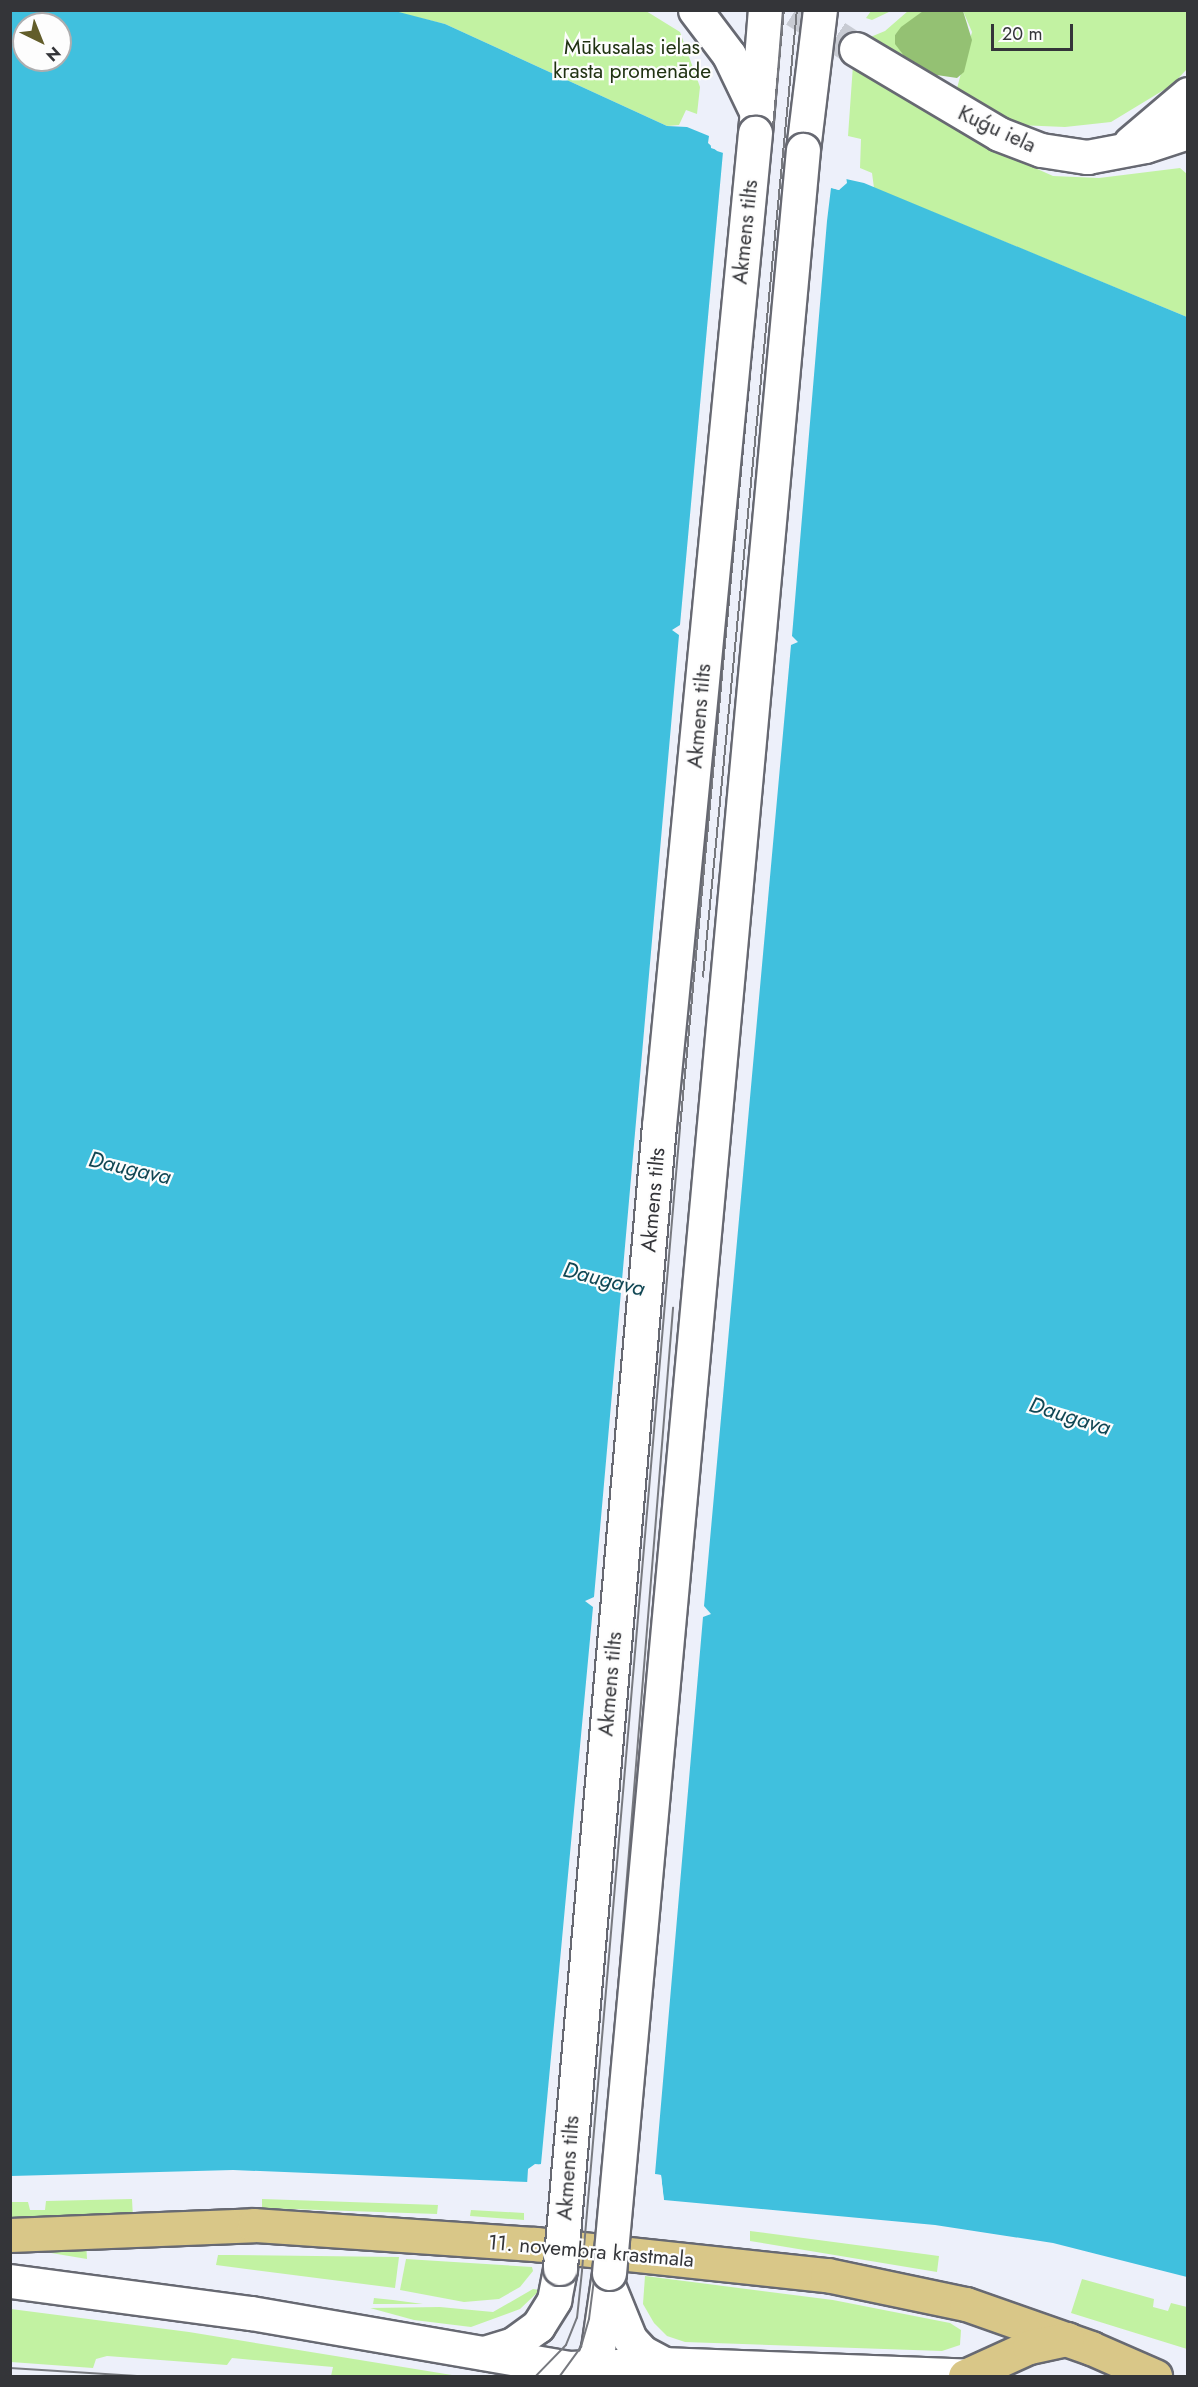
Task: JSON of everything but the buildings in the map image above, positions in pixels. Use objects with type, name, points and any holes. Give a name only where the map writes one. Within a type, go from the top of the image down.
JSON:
[{"type":"main road","points":[[695,10],[729,55],[756,123]]},
{"type":"main road","name":"Akmens tilts","points":[[560,2268],[660,1114],[765,10]]},
{"type":"main road","points":[[612,2289],[803,150],[820,10]]},
{"type":"main road","name":"Kuģu iela","points":[[856,49],[952,108],[1021,144],[1087,157],[1116,153],[1188,132]]},
{"type":"main road","points":[[1116,153],[1188,94]]},
{"type":"main road","name":"11. novembra krastmala","points":[[10,2235],[254,2225],[648,2254],[828,2276],[966,2304],[1067,2339],[1155,2376]]},
{"type":"main road","name":"11. novembra krastmala","points":[[484,2353],[513,2344],[538,2326],[554,2300],[560,2268]]},
{"type":"main road","name":"11. novembra krastmala","points":[[20,2283],[239,2311],[601,2372],[665,2364],[974,2376]]},
{"type":"main road","name":"11. novembra krastmala","points":[[612,2289],[630,2339],[642,2352],[665,2364]]},
{"type":"main road","name":"11. novembra krastmala","points":[[601,2372],[612,2289]]},
{"type":"main road","points":[[965,2376],[1029,2348],[1067,2339]]},
{"type":"green space","name":"Mūkusalas ielas krasta promenāde","points":[[391,11],[646,11],[680,32],[700,87],[697,114],[686,110],[679,125],[667,126],[445,24]]},
{"type":"green space","points":[[871,11],[891,11],[872,20],[866,18]]},
{"type":"green space","points":[[908,11],[923,11],[895,35],[911,65],[868,38],[885,31]]},
{"type":"green space","points":[[923,11],[963,11],[972,40],[964,72],[957,78],[923,73],[911,65],[895,44],[895,35],[901,27]]},
{"type":"green space","points":[[963,11],[1187,11],[1187,69],[1172,85],[1111,122],[1065,127],[1018,125],[999,119],[956,92],[972,32]]},
{"type":"green space","points":[[853,65],[981,144],[1053,176],[1099,178],[1180,168],[1187,174],[1187,317],[874,188],[872,173],[860,168],[861,139],[848,136]]},
{"type":"green space","points":[[132,2199],[133,2218],[11,2224],[11,2202],[28,2202],[30,2210],[45,2210],[46,2201]]},
{"type":"green space","points":[[262,2199],[438,2205],[437,2214],[262,2208]]},
{"type":"green space","points":[[471,2210],[524,2213],[524,2220],[470,2216]]},
{"type":"green space","points":[[750,2231],[939,2256],[937,2272],[750,2241]]},
{"type":"green space","points":[[86,2243],[87,2259],[39,2251],[37,2247]]},
{"type":"green space","points":[[218,2255],[399,2257],[395,2288],[216,2265]]},
{"type":"green space","points":[[406,2259],[532,2267],[533,2271],[520,2287],[499,2299],[464,2302],[400,2290]]},
{"type":"green space","points":[[645,2276],[833,2300],[950,2323],[961,2330],[960,2345],[942,2351],[685,2342],[667,2336],[654,2323],[643,2304]]},
{"type":"green space","points":[[1082,2279],[1154,2299],[1153,2307],[1168,2311],[1171,2303],[1187,2307],[1187,2349],[1071,2313]]},
{"type":"green space","points":[[533,2289],[540,2290],[520,2309],[471,2327],[414,2320],[370,2308],[440,2307],[493,2312]]},
{"type":"green space","points":[[374,2298],[393,2300],[423,2304],[373,2304]]},
{"type":"green space","points":[[11,2309],[189,2332],[452,2375],[331,2376],[333,2367],[232,2358],[227,2365],[107,2356],[96,2359],[93,2368],[11,2362]]},
{"type":"water","name":"Daugava","points":[[391,10],[445,24],[667,126],[687,127],[709,136],[708,143],[717,151],[839,190],[846,179],[864,183],[1187,317],[1187,2277],[1053,2243],[935,2225],[664,2200],[661,2175],[535,2164],[528,2169],[528,2182],[233,2170],[11,2176],[10,11]]},
{"type":"pier","points":[[710,133],[711,143],[718,148],[838,187],[846,176],[847,183],[839,190],[831,188],[827,221],[792,636],[798,642],[791,645],[704,1606],[711,1614],[703,1617],[655,2174],[661,2175],[664,2203],[658,2178],[535,2167],[527,2185],[528,2169],[541,2164],[593,1607],[585,1601],[594,1597],[679,635],[672,630],[680,625],[723,152],[711,148]]},
{"type":"tunnel","points":[[795,10],[856,49]]},
{"type":"tram line","points":[[536,2376],[566,2345],[577,2318],[582,2271],[680,1128],[784,10]]},
{"type":"tram line","points":[[703,977],[797,10]]},
{"type":"tram line","points":[[560,2376],[581,2347],[589,2319],[595,2272],[673,1308]]},
{"type":"tram line","points":[[10,2368],[137,2376]]}]
